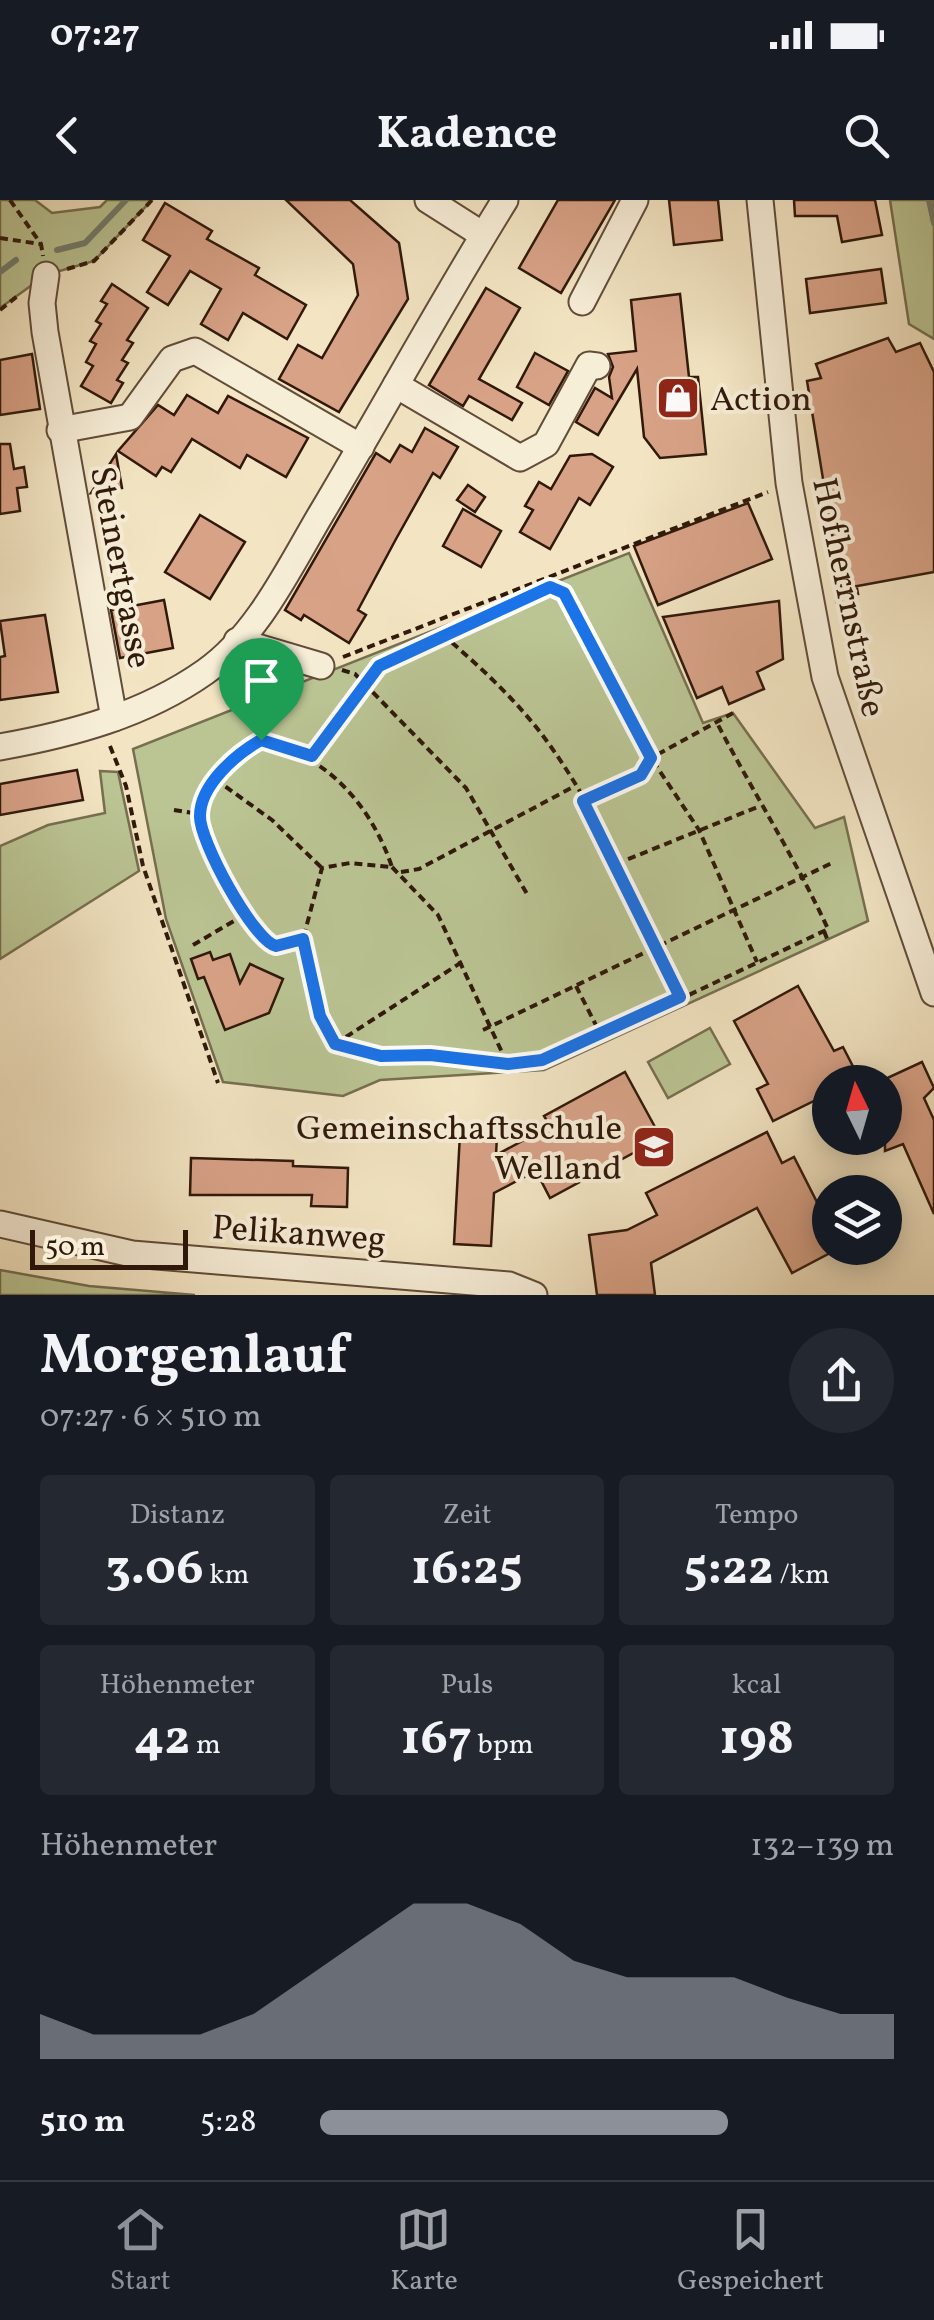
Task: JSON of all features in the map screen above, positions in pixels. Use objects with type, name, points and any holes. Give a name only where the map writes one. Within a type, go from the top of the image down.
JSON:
[{"type":"street","points":[[428,200],[483,236]]},
{"type":"street","name":"Steinertgasse","points":[[0,746],[108,720],[162,699],[209,670],[237,641],[271,597],[505,200]]},
{"type":"street","points":[[582,302],[634,200]]},
{"type":"street","name":"Hofherrnstraße","points":[[760,200],[790,484],[832,706],[934,993]]},
{"type":"street","name":"Steinertgasse","points":[[46,275],[42,303],[108,720]]},
{"type":"street","name":"Steinertgasse","points":[[60,430],[130,417],[172,359],[195,351],[361,447]]},
{"type":"street","points":[[396,384],[520,458],[546,444],[589,364],[597,366]]},
{"type":"street","points":[[237,641],[321,666]]},
{"type":"street","name":"Pelikanweg","points":[[0,1224],[132,1254],[509,1285],[534,1295]]},
{"type":"path","points":[[10,200],[40,244],[46,275],[94,261],[152,200]]},
{"type":"path","points":[[0,238],[40,244]]},
{"type":"path","points":[[209,670],[254,690],[790,484]]},
{"type":"path","points":[[312,756],[379,666],[538,590],[550,587],[564,593],[651,758],[699,830],[757,962]]},
{"type":"path","points":[[811,606],[858,598],[856,587]]},
{"type":"path","points":[[442,634],[494,679],[541,734],[583,801],[680,997]]},
{"type":"path","points":[[364,684],[424,739],[466,788],[528,894]]},
{"type":"path","points":[[254,690],[262,714],[261,740]]},
{"type":"path","points":[[583,801],[641,775],[651,758],[733,713]]},
{"type":"path","points":[[108,720],[143,866],[218,1083]]},
{"type":"path","points":[[322,868],[303,939],[320,1016],[335,1044],[381,1056],[430,1055],[508,1064],[542,1060],[602,1036],[828,929],[804,876],[760,806],[717,722]]},
{"type":"path","points":[[303,939],[268,944],[244,915],[204,834],[199,814],[215,779],[244,750],[261,740],[312,756],[372,820],[392,867]]},
{"type":"path","points":[[215,779],[272,820],[322,868]]},
{"type":"path","points":[[400,872],[419,869],[575,786]]},
{"type":"path","points":[[616,864],[760,806]]},
{"type":"path","points":[[174,810],[199,814]]},
{"type":"path","points":[[483,1030],[834,862]]},
{"type":"path","points":[[322,868],[350,863],[392,867],[400,872],[438,915],[494,1026],[508,1064]]},
{"type":"path","points":[[193,945],[244,915]]},
{"type":"path","points":[[824,931],[828,941]]},
{"type":"path","points":[[335,1044],[462,962]]},
{"type":"path","points":[[576,986],[602,1036]]},
{"type":"green space","points":[[0,200],[35,200],[52,213],[100,207],[107,200],[152,200],[94,261],[46,275],[0,308]]},
{"type":"green space","points":[[890,200],[934,200],[934,339],[909,324]]},
{"type":"green space","points":[[629,553],[703,723],[733,713],[815,828],[844,817],[868,921],[544,1070],[380,1080],[343,1096],[223,1082],[166,919],[133,749]]},
{"type":"green space","points":[[100,771],[118,772],[139,871],[0,959],[0,846],[48,825],[105,813]]},
{"type":"green space","points":[[710,1028],[730,1064],[668,1098],[648,1062]]},
{"type":"green space","points":[[0,1270],[89,1286],[195,1295],[0,1295]]},
{"type":"building","points":[[286,200],[350,200],[399,243],[408,299],[339,412],[279,379],[298,345],[322,358],[358,295],[353,264]]},
{"type":"building","points":[[558,200],[615,200],[561,293],[519,268]]},
{"type":"building","points":[[669,200],[718,200],[722,240],[674,245]]},
{"type":"building","points":[[794,200],[875,200],[882,235],[842,242],[837,216],[795,216]]},
{"type":"building","points":[[165,203],[212,231],[207,239],[259,268],[255,275],[306,305],[287,339],[243,313],[228,340],[201,324],[221,289],[190,271],[168,305],[147,292],[170,256],[143,240]]},
{"type":"building","points":[[881,269],[886,303],[810,313],[806,279]]},
{"type":"building","points":[[112,284],[148,308],[127,340],[133,343],[122,360],[128,363],[117,380],[123,383],[111,403],[81,386],[93,366],[86,362],[96,344],[90,341],[107,304],[101,301]]},
{"type":"building","points":[[486,288],[520,308],[479,379],[522,403],[512,420],[469,396],[463,406],[429,385]]},
{"type":"building","points":[[680,294],[689,377],[698,377],[706,454],[660,458],[644,437],[637,369],[598,435],[576,422],[595,388],[612,398],[609,377],[613,367],[608,354],[636,351],[631,300]]},
{"type":"building","points":[[888,338],[896,352],[920,343],[934,372],[934,572],[841,589],[807,381],[821,378],[816,364]]},
{"type":"building","points":[[535,353],[568,371],[549,405],[517,387]]},
{"type":"building","points":[[32,354],[40,409],[0,415],[0,360]]},
{"type":"building","points":[[187,395],[218,413],[228,396],[308,438],[286,477],[247,455],[240,468],[192,439],[171,472],[162,467],[156,476],[118,451],[158,405],[174,415]]},
{"type":"building","points":[[425,428],[458,447],[440,478],[433,473],[396,539],[358,610],[366,615],[349,643],[304,615],[301,620],[285,610],[376,453],[390,462],[400,445],[412,452]]},
{"type":"building","points":[[0,444],[10,444],[14,469],[24,467],[27,487],[17,488],[20,511],[0,514]]},
{"type":"building","points":[[116,454],[122,488],[91,493]]},
{"type":"building","points":[[592,454],[613,467],[590,505],[579,498],[550,549],[520,532],[533,510],[525,506],[539,482],[551,489],[570,456]]},
{"type":"building","points":[[468,485],[485,497],[475,512],[457,500]]},
{"type":"building","points":[[748,503],[772,559],[658,605],[634,546]]},
{"type":"building","points":[[463,509],[501,531],[481,567],[443,546]]},
{"type":"building","points":[[200,515],[245,542],[210,599],[165,572]]},
{"type":"building","points":[[164,600],[173,648],[120,658],[111,610]]},
{"type":"building","points":[[779,601],[783,659],[757,672],[764,689],[729,704],[722,687],[697,698],[663,617]]},
{"type":"building","points":[[45,615],[58,692],[0,700],[0,657],[5,656],[0,621]]},
{"type":"building","points":[[77,770],[83,800],[0,815],[0,784]]},
{"type":"building","points":[[210,952],[213,960],[230,954],[240,983],[250,964],[283,979],[269,1013],[225,1030],[204,977],[198,979],[191,959]]},
{"type":"building","points":[[798,986],[834,1051],[843,1047],[852,1065],[812,1065],[812,1102],[773,1121],[757,1089],[768,1084],[734,1021]]},
{"type":"building","points":[[922,1062],[934,1088],[924,1098],[934,1120],[934,1214],[902,1144],[902,1071]]},
{"type":"building","points":[[625,1072],[661,1138],[550,1198],[536,1171],[494,1193],[491,1246],[454,1244],[460,1134],[497,1136],[496,1155],[550,1126],[544,1116]]},
{"type":"building","points":[[767,1132],[782,1163],[794,1157],[812,1192],[812,1262],[792,1273],[757,1208],[651,1263],[655,1295],[597,1295],[589,1235],[627,1230],[657,1215],[646,1193]]},
{"type":"building","points":[[191,1158],[293,1161],[293,1166],[348,1168],[347,1207],[311,1206],[312,1195],[190,1195]]},
{"type":"waterway","points":[[57,250],[85,243],[126,200]]},
{"type":"waterway","points":[[929,200],[934,223]]},
{"type":"waterway","points":[[0,272],[16,260]]},
{"type":"place","name":"Action","points":[[678,398]]},
{"type":"place","name":"Gemeinschaftsschule Welland","points":[[654,1147]]},
{"type":"route","points":[[550,587],[564,593],[651,758],[641,775],[583,801],[680,997],[580,1047],[542,1060],[508,1064],[430,1055],[381,1056],[335,1044],[320,1016],[303,939],[276,946],[256,934],[204,834],[199,814],[215,779],[244,750],[261,740],[312,756],[379,666],[538,590],[550,587]]}]
